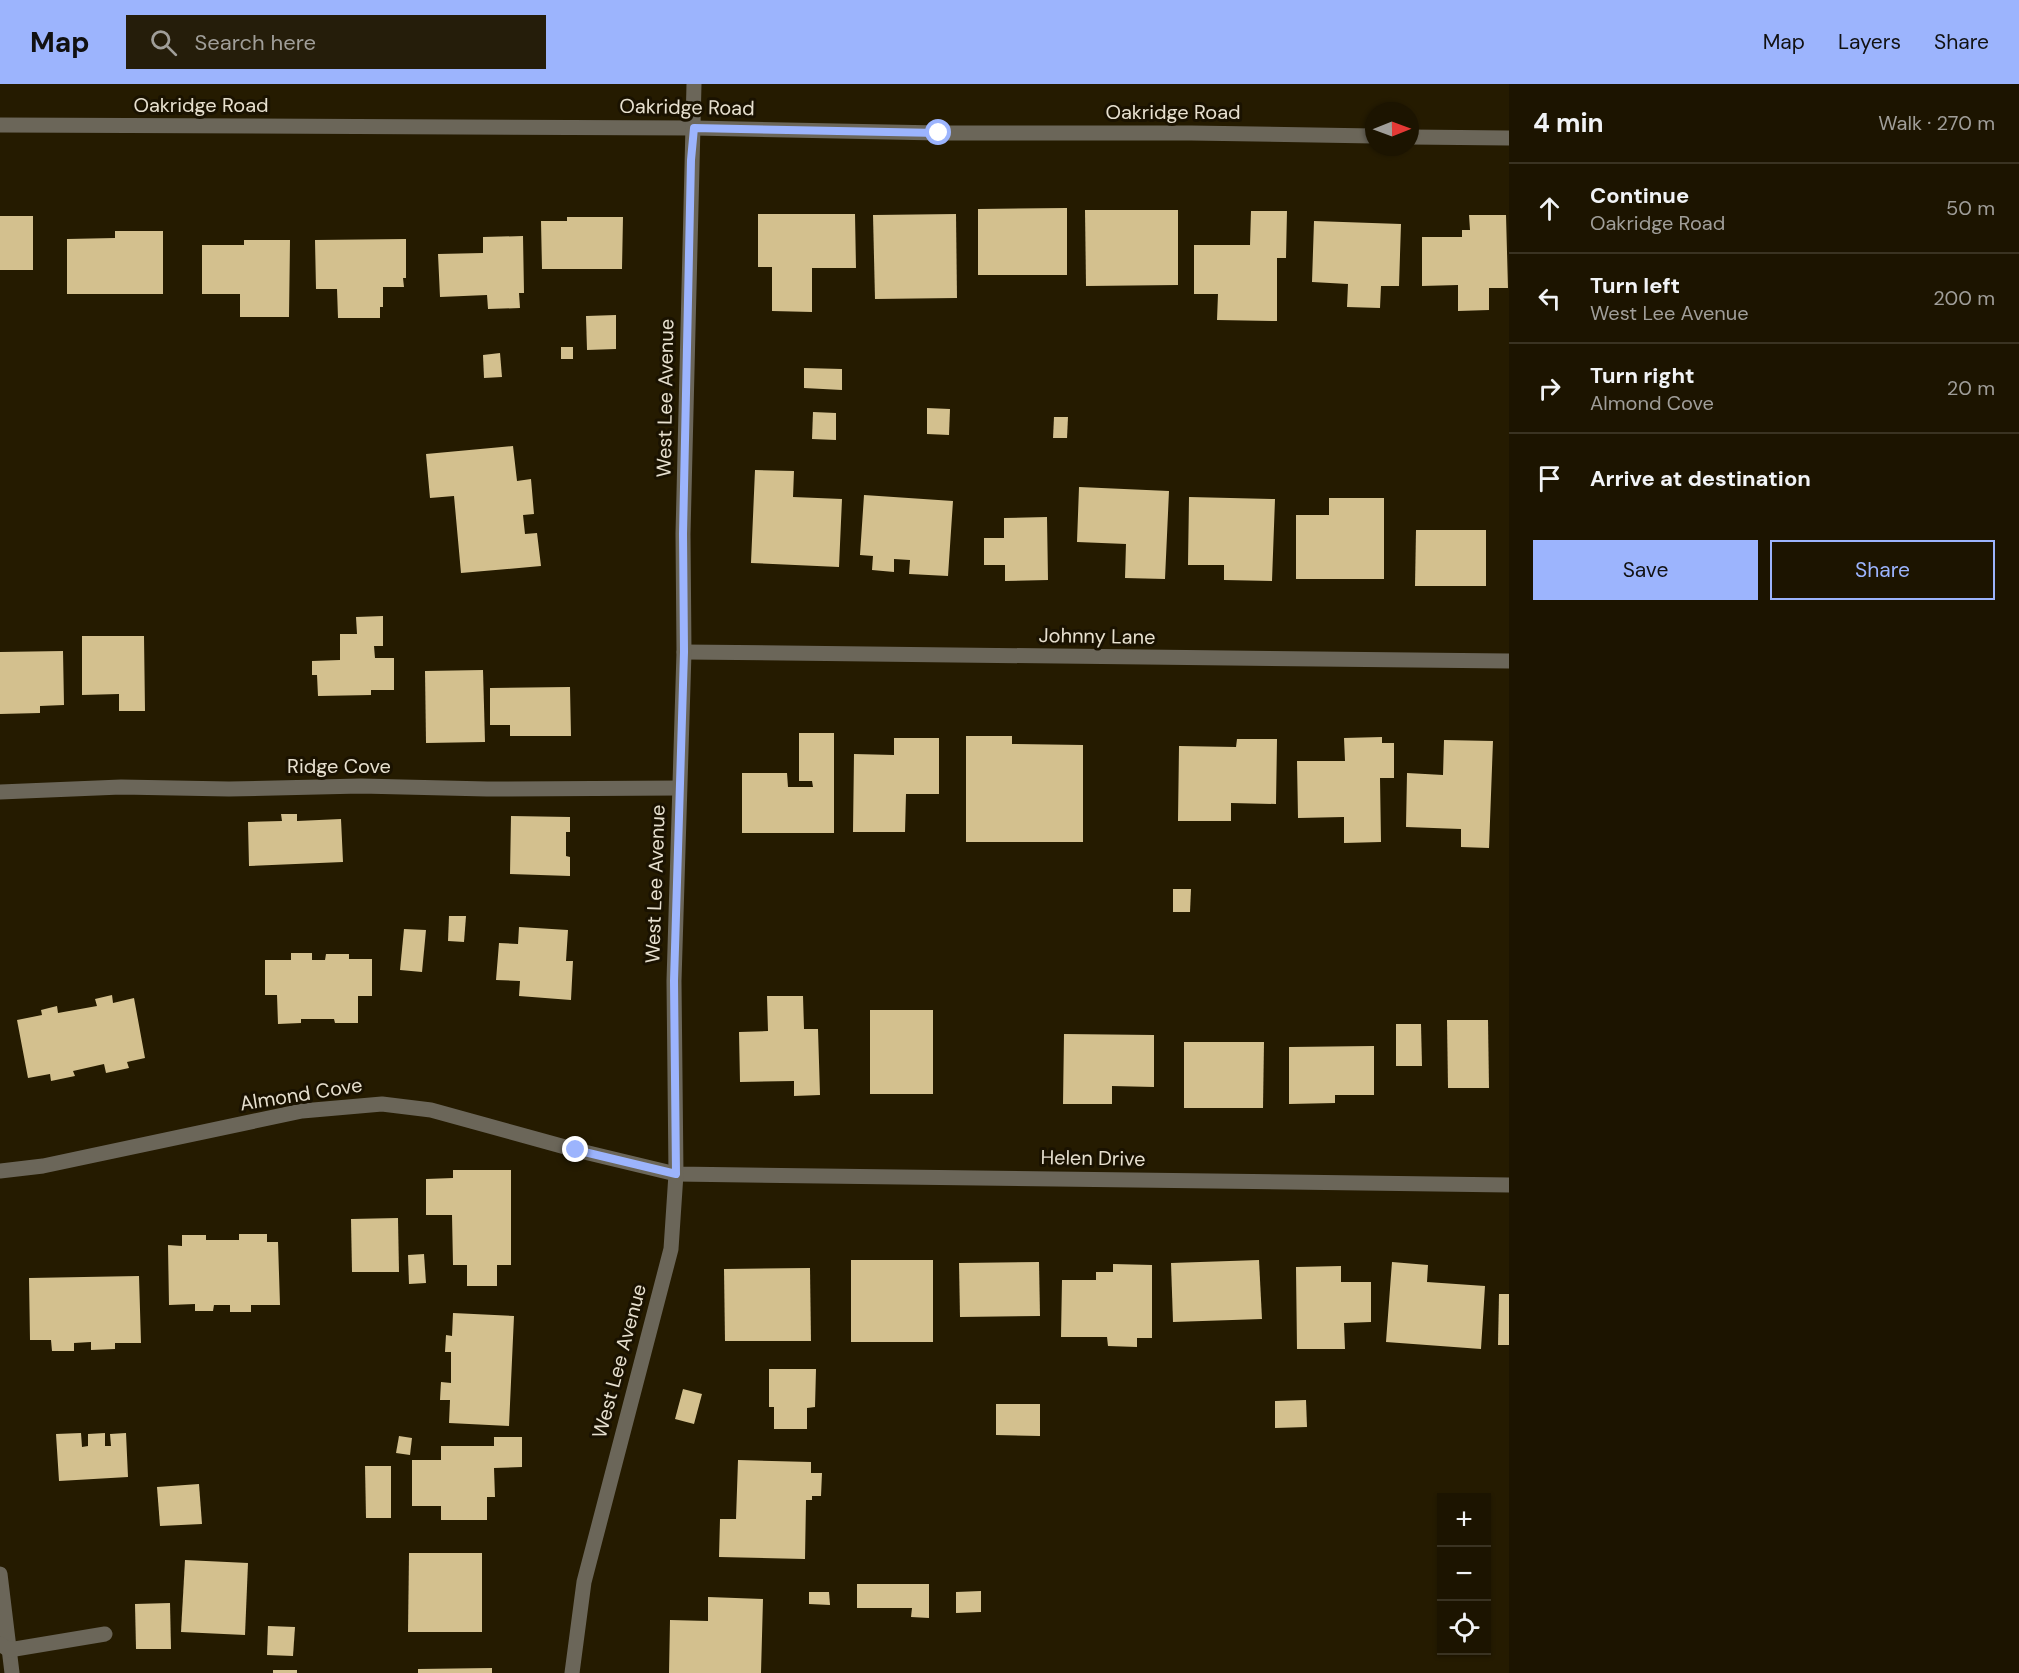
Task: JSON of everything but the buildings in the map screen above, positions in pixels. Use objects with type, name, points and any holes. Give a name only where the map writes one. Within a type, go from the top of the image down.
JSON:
[{"type":"street","name":"West Lee Avenue","points":[[572,1673],[584,1582],[671,1249],[676,1174],[674,981],[684,652],[683,534],[694,84]]},
{"type":"street","name":"Oakridge Road","points":[[0,125],[694,128],[939,133],[1365,136]]},
{"type":"street","points":[[1419,137],[1509,138]]},
{"type":"street","name":"Johnny Lane","points":[[684,652],[1509,661]]},
{"type":"street","name":"Ridge Cove","points":[[0,792],[121,787],[229,789],[361,786],[487,789],[679,788]]},
{"type":"street","name":"Almond Cove","points":[[0,1170],[43,1166],[302,1111],[348,1105],[382,1104],[431,1110],[576,1150],[676,1174]]},
{"type":"street","name":"Helen Drive","points":[[676,1174],[1509,1185]]},
{"type":"street","points":[[0,1574],[5,1647],[12,1673]]},
{"type":"street","points":[[5,1647],[105,1634]]},
{"type":"route","points":[[576,1150],[676,1174],[674,981],[684,652],[683,534],[691,160],[694,128],[939,133]]}]
